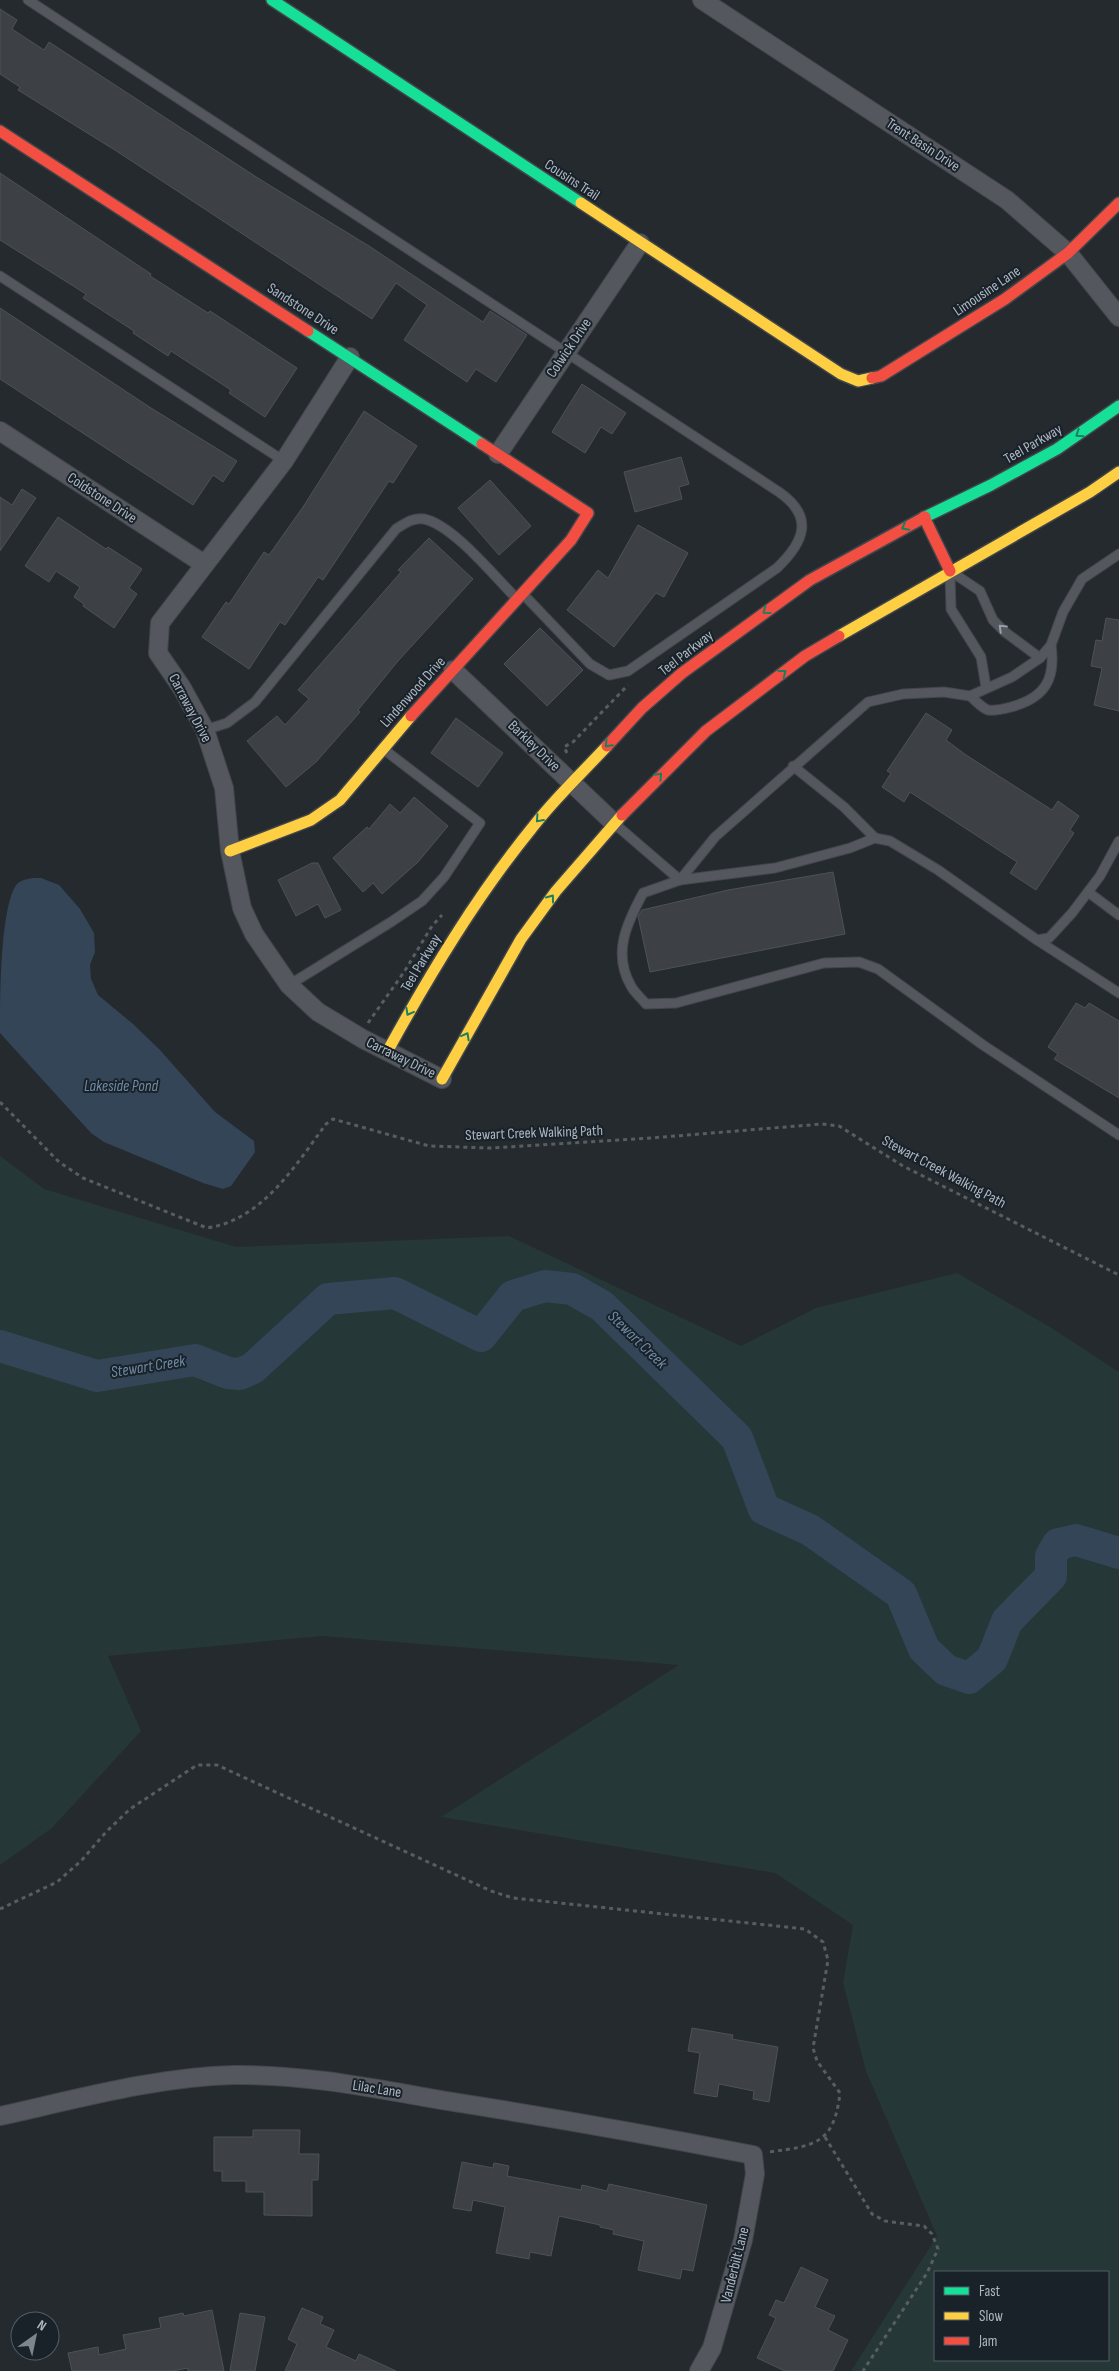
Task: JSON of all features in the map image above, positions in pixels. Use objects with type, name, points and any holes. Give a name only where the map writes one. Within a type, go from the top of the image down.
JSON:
[{"type":"street","name":"Cousins Trail","points":[[272,0],[841,374],[858,381]]},
{"type":"street","name":"Trent Basin Drive","points":[[702,0],[1007,200],[1068,253],[1119,317]]},
{"type":"street","name":"Sandstone Drive","points":[[0,131],[588,513]]},
{"type":"street","name":"Limousine Lane","points":[[858,381],[881,376],[1005,299],[1068,253],[1119,203]]},
{"type":"street","name":"Colwick Drive","points":[[498,454],[640,242]]},
{"type":"street","name":"Carraway Drive","points":[[350,357],[284,461],[160,623],[158,653],[182,688],[205,730],[224,788],[230,851],[242,908],[254,934],[290,985],[318,1012],[387,1052],[442,1079]]},
{"type":"street","name":"Teel Parkway","points":[[387,1052],[433,969],[488,886],[532,827],[642,708],[682,673],[810,580],[924,517],[991,485],[1056,449],[1119,406]]},
{"type":"street","name":"Coldstone Drive","points":[[0,432],[204,564]]},
{"type":"street","points":[[442,1079],[521,940],[556,891],[614,823],[706,732],[805,656],[1073,502],[1119,472]]},
{"type":"street","name":"Lindenwood Drive","points":[[230,851],[311,820],[340,800],[382,748],[571,540],[588,513]]},
{"type":"street","points":[[924,517],[950,571]]},
{"type":"street","name":"Barkley Drive","points":[[454,670],[614,823]]},
{"type":"street","name":"Lilac Lane","points":[[0,2116],[165,2081],[233,2075],[281,2077],[349,2084],[572,2121],[753,2154]]},
{"type":"street","name":"Vanderbilt Lane","points":[[699,2371],[712,2348],[743,2240],[755,2174],[753,2154]]},
{"type":"lane","points":[[28,0],[567,351],[792,501],[800,518],[802,536],[793,552],[777,568],[628,671],[609,675],[590,664],[452,533],[436,523],[422,519],[409,521],[396,529],[255,702],[227,723],[205,730]]},
{"type":"lane","points":[[0,276],[284,461]]},
{"type":"lane","points":[[970,696],[1012,676],[1040,658],[1051,645],[1063,612],[1082,579],[1119,554]]},
{"type":"lane","points":[[950,571],[980,591],[993,620],[1040,658]]},
{"type":"lane","points":[[950,571],[951,609],[980,657],[986,687]]},
{"type":"lane","points":[[680,880],[714,837],[868,702],[904,694],[944,692],[970,696],[987,710],[1000,710],[1027,703],[1048,685],[1054,663],[1051,645]]},
{"type":"lane","points":[[290,985],[391,922],[422,900],[444,877],[480,823],[382,748]]},
{"type":"lane","points":[[793,766],[844,807],[875,838]]},
{"type":"lane","points":[[614,823],[680,880]]},
{"type":"lane","points":[[1119,993],[1037,940],[938,870],[890,841],[875,838],[850,848],[774,868],[680,880],[643,893],[626,926],[622,945],[623,963],[631,986],[646,1004],[676,1002],[824,963],[859,962],[878,969],[983,1045],[1119,1135]]},
{"type":"lane","points":[[1037,940],[1049,938],[1088,892],[1100,876],[1119,841]]},
{"type":"lane","points":[[1088,892],[1119,915]]},
{"type":"path","name":"Stewart Creek Walking Path","points":[[0,1102],[60,1162],[82,1178],[207,1228],[224,1226],[264,1202],[326,1124],[333,1119],[429,1146],[490,1148],[651,1138],[822,1124],[839,1126],[903,1166],[1119,1275]]},
{"type":"path","points":[[0,1909],[57,1882],[81,1861],[106,1832],[130,1809],[197,1765],[217,1765],[491,1891],[514,1898],[805,1929],[823,1942],[828,1960],[813,2048],[817,2061],[840,2093],[837,2115],[824,2137],[806,2147],[753,2154]]},
{"type":"path","points":[[824,2137],[872,2214],[885,2221],[924,2226],[932,2234],[938,2249],[927,2273],[863,2371]]},
{"type":"shaded area","points":[[0,1156],[44,1189],[236,1247],[509,1236],[741,1346],[816,1308],[957,1273],[1050,1327],[1119,1372],[1119,2371],[851,2371],[937,2236],[866,2071],[843,1983],[853,1925],[775,1873],[441,1817],[679,1665],[322,1636],[108,1656],[141,1731],[52,1828],[0,1865]]},
{"type":"water","name":"Lakeside Pond","points":[[41,878],[59,885],[80,909],[94,933],[95,952],[90,965],[91,979],[98,995],[159,1049],[215,1112],[254,1141],[255,1152],[231,1186],[223,1189],[203,1183],[104,1142],[91,1133],[0,1033],[2,955],[11,897],[16,885],[21,881]]},
{"type":"building","points":[[0,9],[17,20],[12,29],[44,50],[49,42],[261,180],[369,246],[483,322],[490,311],[527,335],[496,382],[476,369],[467,382],[404,340],[427,305],[396,283],[372,319],[118,152],[18,90],[20,87],[0,74]]},
{"type":"building","points":[[0,173],[151,274],[150,276],[208,313],[210,311],[297,368],[265,417],[229,393],[231,390],[171,351],[168,356],[83,298],[86,294],[0,240]]},
{"type":"building","points":[[0,308],[151,408],[237,461],[223,482],[213,475],[193,505],[0,379]]},
{"type":"building","points":[[582,384],[626,413],[612,434],[601,427],[585,453],[552,432]]},
{"type":"building","points":[[364,411],[417,446],[393,483],[389,481],[323,580],[318,577],[285,625],[280,622],[249,669],[202,637],[226,602],[229,604],[264,552],[269,555],[303,507]]},
{"type":"building","points":[[681,457],[689,484],[679,487],[682,499],[635,512],[624,472]]},
{"type":"building","points":[[490,480],[531,526],[499,555],[458,508]]},
{"type":"building","points":[[22,489],[36,498],[0,551],[0,497],[12,505]]},
{"type":"building","points":[[58,517],[106,549],[108,547],[142,569],[129,588],[137,594],[114,628],[83,606],[84,604],[74,597],[80,587],[56,571],[49,582],[25,566]]},
{"type":"building","points":[[638,525],[688,553],[664,597],[656,593],[614,647],[567,610],[598,570],[608,578]]},
{"type":"building","points":[[429,538],[473,579],[398,661],[358,710],[360,712],[316,762],[286,787],[247,741],[277,716],[285,725],[309,699],[298,690],[401,572],[398,570]]},
{"type":"building","points":[[1106,618],[1119,620],[1119,711],[1094,705],[1102,668],[1091,666],[1096,640],[1102,641]]},
{"type":"building","points":[[540,628],[583,670],[547,706],[504,664]]},
{"type":"building","points":[[926,713],[952,730],[946,740],[966,755],[1052,810],[1058,801],[1079,816],[1070,830],[1074,833],[1036,890],[1010,873],[1017,862],[910,792],[904,802],[882,787],[891,773],[887,771]]},
{"type":"building","points":[[456,718],[503,753],[478,787],[431,753]]},
{"type":"building","points":[[414,797],[448,826],[418,862],[382,894],[373,883],[363,892],[333,858],[367,827],[369,829],[390,804],[400,813]]},
{"type":"building","points":[[312,863],[318,863],[341,910],[325,918],[318,904],[296,916],[278,880]]},
{"type":"building","points":[[833,872],[845,934],[650,972],[638,916],[642,910],[728,890]]},
{"type":"building","points":[[1076,1003],[1085,1008],[1089,1003],[1119,1021],[1119,1098],[1054,1059],[1058,1054],[1048,1047]]},
{"type":"building","points":[[692,2028],[733,2035],[732,2039],[778,2047],[769,2102],[753,2099],[754,2091],[719,2084],[717,2097],[694,2093],[700,2053],[688,2051]]},
{"type":"building","points":[[253,2130],[300,2130],[299,2154],[319,2154],[318,2180],[312,2180],[312,2216],[264,2215],[264,2192],[246,2192],[246,2181],[222,2181],[222,2171],[214,2171],[214,2137],[253,2137]]},
{"type":"building","points":[[462,2162],[493,2168],[494,2163],[509,2166],[507,2176],[581,2190],[582,2185],[607,2191],[609,2184],[707,2205],[693,2271],[682,2269],[680,2279],[638,2270],[644,2241],[613,2234],[614,2230],[600,2227],[600,2225],[559,2216],[551,2256],[530,2252],[529,2259],[496,2253],[505,2207],[473,2200],[471,2211],[453,2208]]},
{"type":"building","points":[[801,2267],[828,2280],[815,2307],[835,2316],[828,2330],[848,2340],[833,2371],[785,2371],[757,2358],[776,2318],[769,2315],[776,2300],[784,2303]]},
{"type":"building","points":[[302,2308],[323,2317],[320,2324],[334,2330],[326,2347],[356,2361],[359,2354],[396,2371],[285,2371],[297,2344],[288,2339]]},
{"type":"building","points":[[212,2310],[224,2371],[188,2371],[188,2368],[173,2371],[72,2371],[68,2353],[98,2347],[99,2355],[126,2349],[123,2335],[161,2328],[159,2318],[183,2313],[184,2316]]},
{"type":"building","points":[[240,2313],[265,2317],[255,2371],[230,2371]]},
{"type":"waterway","name":"Stewart Creek","points":[[0,1346],[97,1376],[195,1360],[228,1373],[240,1374],[253,1368],[328,1299],[395,1293],[481,1336],[513,1296],[545,1286],[572,1289],[602,1306],[737,1438],[764,1509],[810,1530],[901,1594],[924,1649],[946,1670],[969,1678],[992,1659],[1007,1621],[1051,1576],[1051,1556],[1058,1544],[1076,1540],[1119,1553]]},
{"type":"traffic: fast","points":[[272,0],[581,203]]},
{"type":"traffic: fast","points":[[308,331],[482,444]]},
{"type":"traffic: fast","points":[[925,517],[991,485],[1057,449],[1119,406]]},
{"type":"traffic: slow","points":[[581,203],[841,374],[858,381],[872,378]]},
{"type":"traffic: slow","points":[[839,636],[1090,492],[1119,472]]},
{"type":"traffic: slow","points":[[230,851],[311,820],[340,800],[411,716]]},
{"type":"traffic: slow","points":[[387,1052],[437,965],[511,854],[559,796],[607,746]]},
{"type":"traffic: slow","points":[[442,1079],[521,939],[556,891],[622,815]]},
{"type":"traffic: jam","points":[[0,131],[308,331]]},
{"type":"traffic: jam","points":[[872,378],[881,376],[1005,299],[1068,253],[1119,203]]},
{"type":"traffic: jam","points":[[411,716],[571,540],[588,513],[482,444]]},
{"type":"traffic: jam","points":[[924,517],[950,571]]},
{"type":"traffic: jam","points":[[607,746],[642,708],[682,673],[810,580],[925,517]]},
{"type":"traffic: jam","points":[[622,815],[706,731],[805,656],[839,636]]}]
